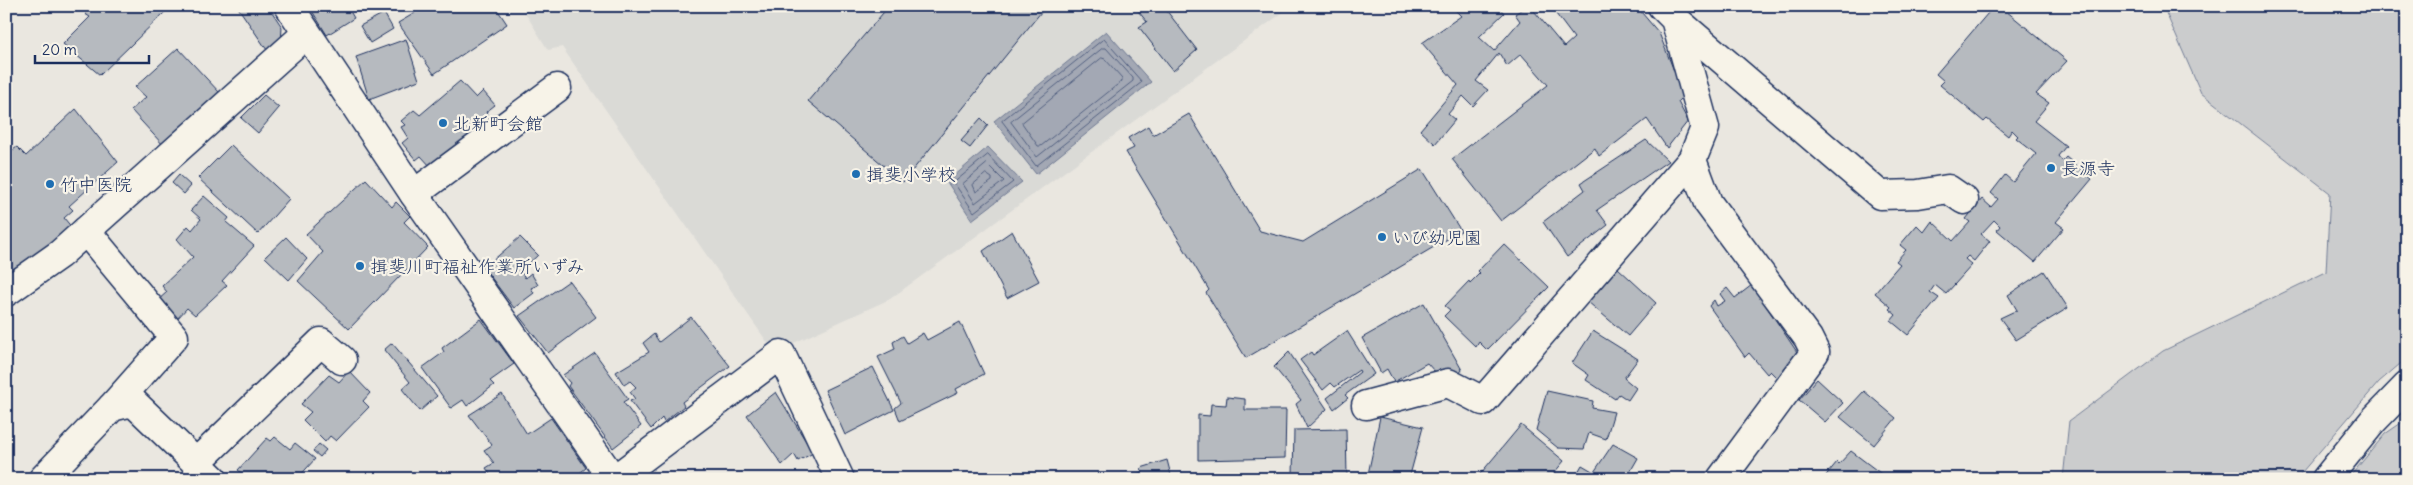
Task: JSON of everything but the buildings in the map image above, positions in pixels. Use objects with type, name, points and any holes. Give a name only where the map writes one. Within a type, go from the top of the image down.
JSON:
[{"type":"street","points":[[290,6],[306,34],[414,194],[614,479],[781,354],[840,479]]},
{"type":"street","points":[[1366,405],[1448,383],[1483,401],[1692,160],[1705,128],[1668,13]]},
{"type":"street","points":[[1668,13],[1880,195],[1918,194],[1948,189],[1964,200]]},
{"type":"street","points":[[6,292],[60,254],[306,34]]},
{"type":"street","points":[[414,194],[557,88]]},
{"type":"street","points":[[1692,160],[1708,203],[1808,338],[1815,352],[1721,479]]},
{"type":"street","points":[[43,479],[112,408],[174,337],[86,231]]},
{"type":"street","points":[[112,408],[133,402],[204,471],[321,342],[342,360]]},
{"type":"street","points":[[2326,479],[2373,421],[2407,386]]},
{"type":"shaded area","name":"揖斐小学校","points":[[521,6],[1283,6],[1285,11],[890,299],[774,352],[562,47],[548,50]]},
{"type":"shaded area","points":[[2163,6],[2407,6],[2407,358],[2379,382],[2296,479],[2063,479],[2069,421],[2163,351],[2326,272],[2330,193],[2201,93]]},
{"type":"shaded area","points":[[2407,419],[2407,479],[2348,479],[2385,434]]},
{"type":"water","points":[[1106,31],[1151,82],[1036,174],[994,121]]},
{"type":"water","points":[[988,147],[1022,182],[972,220],[947,182]]},
{"type":"place","name":"北新町会館","points":[[443,123]]},
{"type":"place","name":"長源寺","points":[[2051,168]]},
{"type":"place","name":"揖斐小学校","points":[[856,174]]},
{"type":"place","name":"竹中医院","points":[[50,184]]},
{"type":"place","name":"いび幼児園","points":[[1382,237]]},
{"type":"place","name":"揖斐川町福祉作業所いずみ","points":[[360,266]]}]
